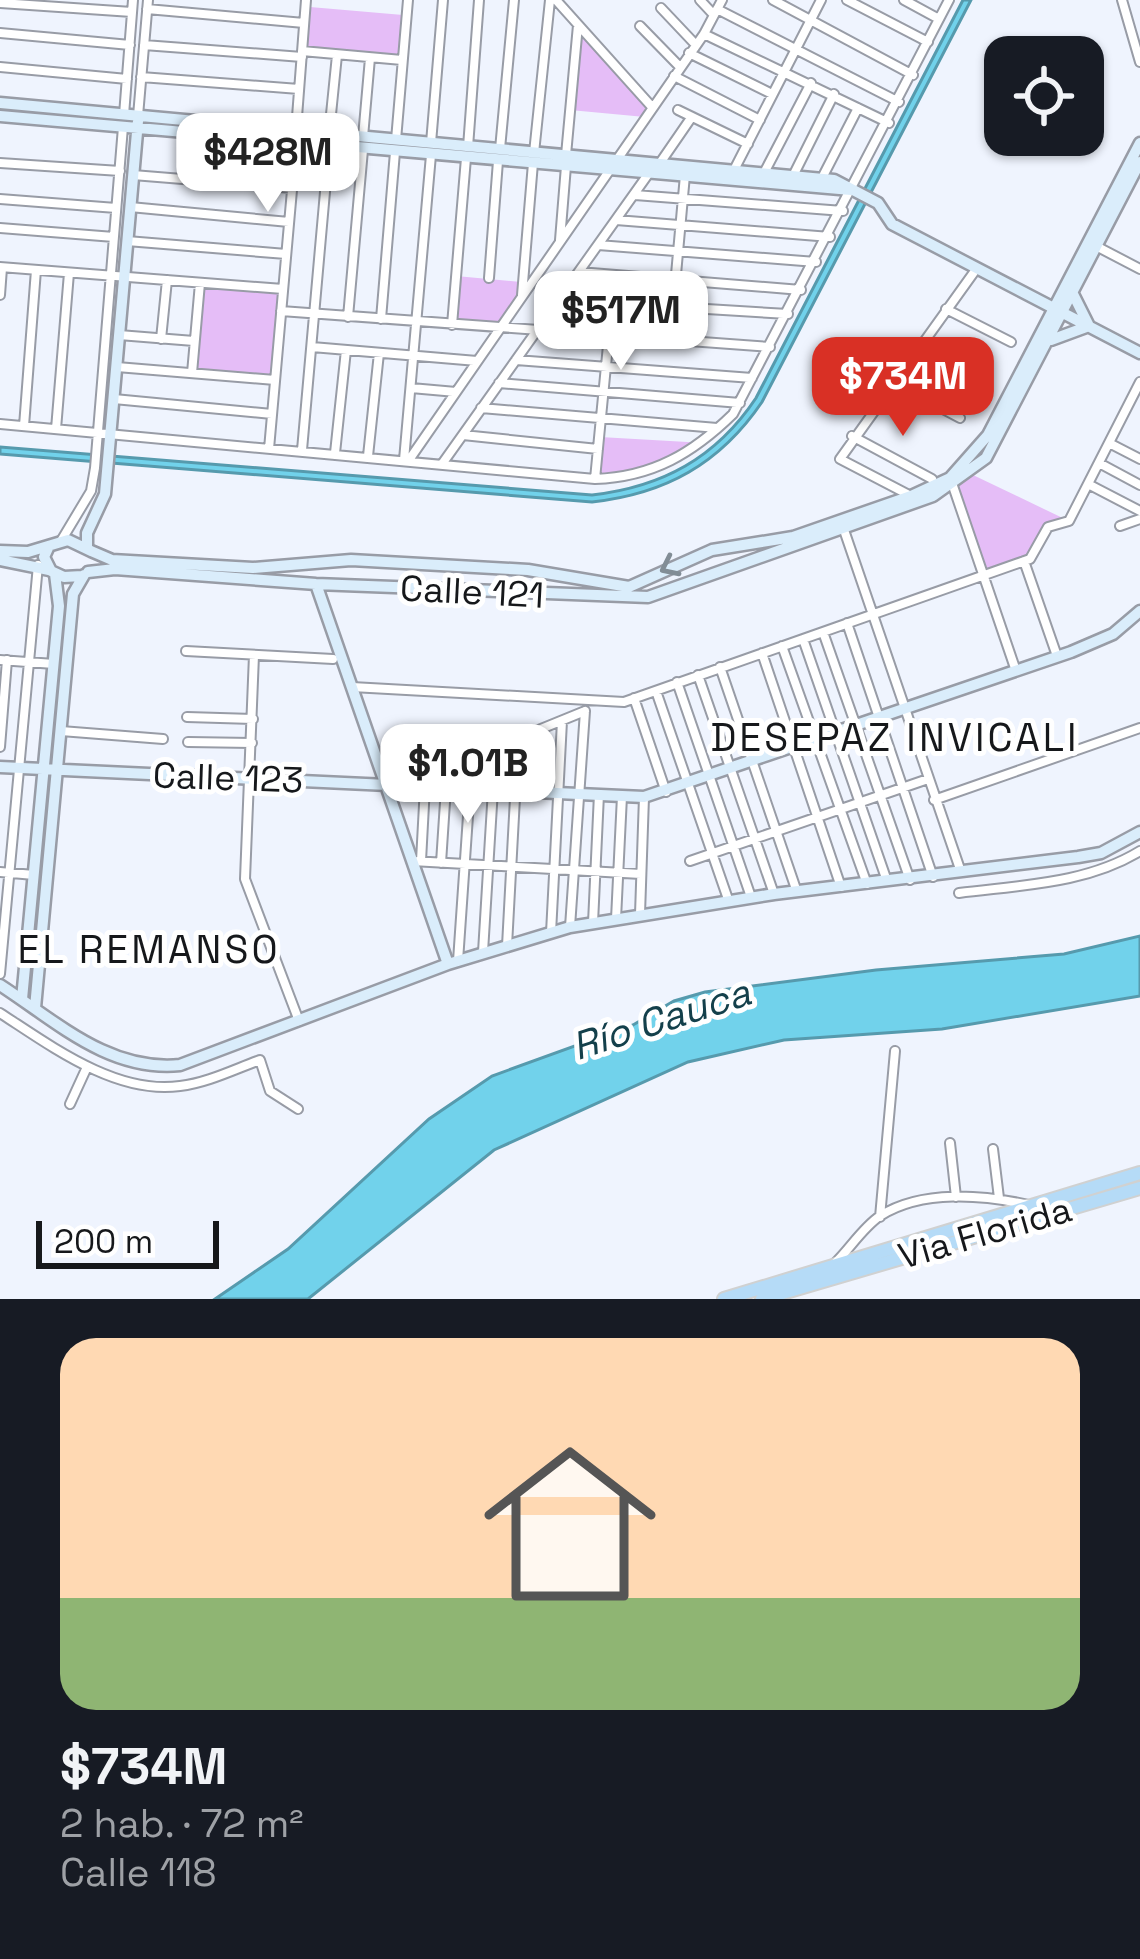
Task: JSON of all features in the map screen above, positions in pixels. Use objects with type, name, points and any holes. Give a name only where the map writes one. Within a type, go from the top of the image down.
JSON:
[{"type":"main road","points":[[724,1299],[1140,1173]]},
{"type":"main road","name":"Via Florida","points":[[762,1299],[1140,1187]]},
{"type":"street","points":[[123,208],[133,176],[127,80],[133,0]]},
{"type":"street","points":[[269,448],[306,0]]},
{"type":"street","points":[[381,319],[408,0]]},
{"type":"street","points":[[406,461],[443,0]]},
{"type":"street","points":[[452,325],[479,0]]},
{"type":"street","points":[[489,278],[514,0]]},
{"type":"street","points":[[553,0],[652,107]]},
{"type":"street","points":[[522,297],[553,0]]},
{"type":"street","points":[[700,0],[899,102]]},
{"type":"street","points":[[773,0],[913,75]]},
{"type":"street","points":[[734,170],[820,0]]},
{"type":"street","points":[[848,0],[928,42]]},
{"type":"street","points":[[904,0],[940,19]]},
{"type":"street","points":[[0,424],[596,479],[656,469],[705,442],[740,403],[856,191],[949,0]]},
{"type":"street","points":[[1122,0],[1140,62]]},
{"type":"street","points":[[0,2],[132,12]]},
{"type":"street","points":[[24,769],[51,757],[59,731],[74,590],[86,573],[102,468],[123,208],[120,171],[141,77],[148,4],[304,22]]},
{"type":"street","points":[[661,8],[693,49],[772,94]]},
{"type":"street","points":[[406,461],[718,8]]},
{"type":"street","points":[[560,241],[578,25]]},
{"type":"street","points":[[640,26],[677,71],[760,120]]},
{"type":"street","points":[[0,33],[130,45]]},
{"type":"street","points":[[704,34],[785,69],[889,124]]},
{"type":"street","points":[[144,45],[402,60]]},
{"type":"street","points":[[302,451],[337,55]]},
{"type":"street","points":[[348,316],[370,58]]},
{"type":"street","points":[[0,67],[127,80]]},
{"type":"street","points":[[141,77],[299,89]]},
{"type":"street","points":[[764,173],[811,83]]},
{"type":"street","points":[[793,176],[834,94]]},
{"type":"street","points":[[0,104],[329,141],[822,178],[878,203],[892,224],[1140,352]]},
{"type":"street","points":[[822,178],[858,108]]},
{"type":"street","points":[[678,110],[748,144]]},
{"type":"street","points":[[0,116],[131,122]]},
{"type":"street","points":[[660,163],[691,118]]},
{"type":"street","points":[[843,526],[950,478],[977,451],[1058,310],[1140,143]]},
{"type":"street","points":[[843,526],[953,486],[986,458],[1045,347],[1058,310],[1073,292],[1140,162]]},
{"type":"street","points":[[0,164],[120,171]]},
{"type":"street","points":[[613,164],[650,172],[856,191]]},
{"type":"street","points":[[441,465],[650,172]]},
{"type":"street","points":[[670,341],[685,175]]},
{"type":"street","points":[[133,176],[292,188]]},
{"type":"street","points":[[634,195],[843,211]]},
{"type":"street","points":[[0,199],[289,222]]},
{"type":"street","points":[[616,220],[830,237]]},
{"type":"street","points":[[0,228],[286,254]]},
{"type":"street","points":[[598,245],[816,262]]},
{"type":"street","points":[[1096,245],[1140,269]]},
{"type":"street","points":[[0,295],[1,267],[283,289]]},
{"type":"street","points":[[911,496],[840,459],[852,436],[977,268]]},
{"type":"street","points":[[24,426],[36,270]]},
{"type":"street","points":[[579,272],[800,290]]},
{"type":"street","points":[[56,429],[68,273]]},
{"type":"street","points":[[104,433],[117,367],[117,276]]},
{"type":"street","points":[[161,339],[166,280]]},
{"type":"street","points":[[192,373],[200,283]]},
{"type":"street","points":[[1073,292],[1089,326]]},
{"type":"street","points":[[674,308],[788,314]]},
{"type":"street","points":[[946,309],[1012,342]]},
{"type":"street","points":[[281,311],[770,347]]},
{"type":"street","points":[[1045,347],[1060,333],[1089,326]]},
{"type":"street","points":[[119,335],[194,341]]},
{"type":"street","points":[[596,479],[609,335]]},
{"type":"street","points":[[312,347],[477,361]]},
{"type":"street","points":[[335,453],[346,350]]},
{"type":"street","points":[[368,456],[379,352]]},
{"type":"street","points":[[516,360],[752,378]]},
{"type":"street","points":[[117,367],[275,380]]},
{"type":"street","points":[[892,382],[960,418]]},
{"type":"street","points":[[352,688],[589,707],[656,691],[1027,560],[1048,527],[1069,521],[1140,382]]},
{"type":"street","points":[[499,383],[740,403]]},
{"type":"street","points":[[411,388],[456,392]]},
{"type":"street","points":[[114,399],[272,414]]},
{"type":"street","points":[[1130,402],[1140,407]]},
{"type":"street","points":[[482,408],[718,428]]},
{"type":"street","points":[[463,434],[598,449]]},
{"type":"street","points":[[852,436],[932,479]]},
{"type":"street","points":[[1109,443],[1140,459]]},
{"type":"street","points":[[1099,463],[1140,485]]},
{"type":"street","points":[[35,1036],[29,1004],[60,591],[44,560],[92,491],[102,468]]},
{"type":"street","points":[[1088,484],[1140,515]]},
{"type":"street","points":[[953,486],[1016,670]]},
{"type":"street","points":[[1120,526],[1140,515]]},
{"type":"street","points":[[843,526],[961,873]]},
{"type":"street","name":"Calle 121","points":[[55,543],[120,560],[253,568],[337,560],[528,570],[629,587],[718,548],[843,526]]},
{"type":"street","name":"Calle 121","points":[[53,573],[115,569],[316,584],[649,597],[843,526]]},
{"type":"street","points":[[0,555],[55,543]]},
{"type":"street","points":[[718,548],[728,557],[722,573]]},
{"type":"street","points":[[0,555],[38,563],[53,573]]},
{"type":"street","points":[[1027,560],[1057,656]]},
{"type":"street","points":[[0,974],[4,873],[24,769],[38,563]]},
{"type":"street","points":[[442,590],[433,578],[443,567]]},
{"type":"street","points":[[316,584],[453,963]]},
{"type":"street","name":"Calle 123","points":[[71,773],[385,782],[644,797],[1057,656],[1112,634],[1140,611]]},
{"type":"street","points":[[848,623],[933,877]]},
{"type":"street","points":[[823,632],[910,880]]},
{"type":"street","points":[[802,639],[888,882]]},
{"type":"street","points":[[782,646],[867,884]]},
{"type":"street","points":[[186,651],[333,659]]},
{"type":"street","points":[[761,653],[841,887]]},
{"type":"street","points":[[254,655],[245,879],[299,1022]]},
{"type":"street","points":[[0,746],[3,660],[54,664]]},
{"type":"street","points":[[720,668],[797,892]]},
{"type":"street","points":[[698,675],[774,894]]},
{"type":"street","points":[[677,682],[751,897]]},
{"type":"street","points":[[656,691],[729,902]]},
{"type":"street","points":[[634,698],[666,792]]},
{"type":"street","points":[[531,733],[589,707]]},
{"type":"street","points":[[570,927],[589,707]]},
{"type":"street","points":[[187,717],[253,719]]},
{"type":"street","points":[[551,932],[562,721]]},
{"type":"street","points":[[934,800],[1140,728]]},
{"type":"street","points":[[59,731],[163,740]]},
{"type":"street","points":[[188,742],[253,743]]},
{"type":"street","points":[[507,946],[518,742]]},
{"type":"street","points":[[51,757],[71,773]]},
{"type":"street","points":[[0,767],[49,778],[71,773]]},
{"type":"street","points":[[31,981],[34,875],[49,778]]},
{"type":"street","points":[[690,861],[928,779]]},
{"type":"street","points":[[416,861],[425,784]]},
{"type":"street","points":[[441,863],[446,786]]},
{"type":"street","points":[[453,963],[470,787]]},
{"type":"street","points":[[483,954],[493,789]]},
{"type":"street","points":[[593,923],[599,794]]},
{"type":"street","points":[[616,919],[622,796]]},
{"type":"street","points":[[640,914],[644,797]]},
{"type":"street","points":[[0,985],[112,1057],[147,1066],[193,1062],[453,963],[570,927],[751,897],[1101,853],[1140,832]]},
{"type":"street","points":[[959,893],[1071,879],[1118,864],[1140,851]]},
{"type":"street","points":[[416,861],[641,874]]},
{"type":"street","points":[[4,873],[34,875]]},
{"type":"street","points":[[0,1013],[87,1067],[170,1087],[260,1060],[270,1091],[298,1109]]},
{"type":"street","points":[[880,1216],[896,1051]]},
{"type":"street","points":[[70,1104],[87,1067]]},
{"type":"street","points":[[950,1143],[956,1196]]},
{"type":"street","points":[[993,1149],[999,1198]]},
{"type":"street","points":[[833,1265],[880,1216],[956,1196],[999,1198],[1032,1206]]},
{"type":"shaded area","points":[[310,7],[403,15],[399,56],[306,48]]},
{"type":"shaded area","points":[[578,25],[652,107],[645,117],[570,110]]},
{"type":"shaded area","points":[[456,276],[521,282],[522,297],[501,329],[452,325]]},
{"type":"shaded area","points":[[600,278],[669,285],[664,333],[597,327]]},
{"type":"shaded area","points":[[200,283],[283,289],[275,380],[192,373]]},
{"type":"shaded area","points":[[600,437],[705,443],[655,469],[595,479]]},
{"type":"shaded area","points":[[973,475],[1069,521],[1048,527],[1030,559],[984,575],[955,489]]},
{"type":"water","points":[[963,0],[971,0],[762,402],[728,443],[667,483],[592,502],[0,454],[0,447],[592,495],[664,477],[705,453],[756,398]]},
{"type":"water","name":"Río Cauca","points":[[1140,936],[1140,996],[942,1029],[784,1040],[688,1062],[494,1150],[308,1299],[215,1299],[288,1249],[429,1119],[492,1076],[633,1025],[674,1001],[705,992],[876,970],[1064,954]]},
{"type":"district","name":"DESEPAZ INVICALI","points":[[895,737]]},
{"type":"district","name":"EL REMANSO","points":[[149,949]]}]
